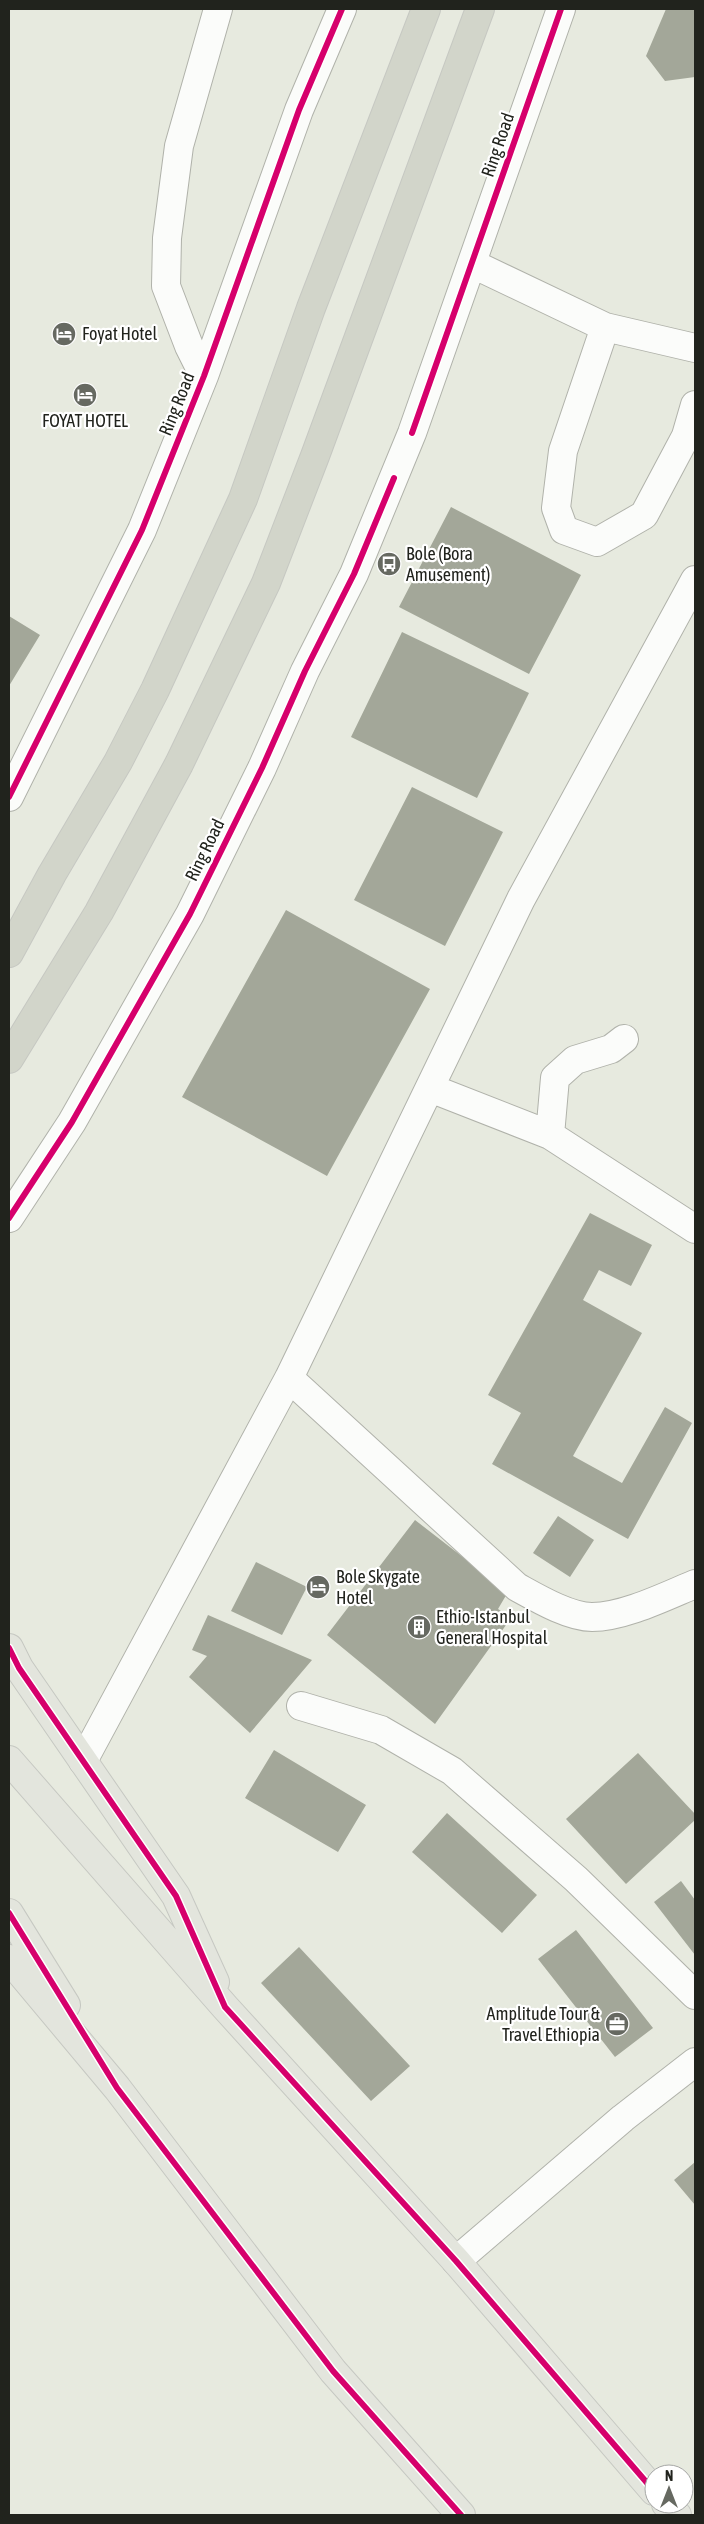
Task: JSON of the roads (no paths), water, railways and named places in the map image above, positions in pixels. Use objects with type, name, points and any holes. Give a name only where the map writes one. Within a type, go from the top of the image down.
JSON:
[{"type":"highway","points":[[9,953],[52,874],[118,762],[156,690],[243,499],[311,308],[426,9]]},
{"type":"highway","points":[[9,1059],[99,912],[170,781],[266,583],[315,456],[480,9]]},
{"type":"main road","points":[[9,1648],[19,1668],[176,1896],[226,2006]]},
{"type":"main road","points":[[9,1760],[226,2006],[456,2261],[644,2479]]},
{"type":"main road","points":[[9,1913],[117,2088]]},
{"type":"main road","points":[[9,1959],[117,2088],[333,2371],[461,2515]]},
{"type":"street","points":[[204,376],[189,346],[166,286],[167,238],[179,146],[218,9]]},
{"type":"street","name":"Ring Road","points":[[9,797],[142,530],[204,376],[299,110],[342,9]]},
{"type":"street","name":"Ring Road","points":[[9,1218],[72,1122],[190,914],[258,777],[305,671],[361,557],[412,433],[561,9]]},
{"type":"street","points":[[472,264],[605,327],[695,348]]},
{"type":"street","points":[[605,327],[563,451],[556,508],[564,530],[597,542],[644,515],[686,436],[695,405]]},
{"type":"street","points":[[84,1761],[289,1378],[521,899],[695,580]]},
{"type":"street","points":[[550,1135],[555,1078],[575,1060],[610,1048],[624,1039]]},
{"type":"street","points":[[430,1088],[550,1135],[695,1229]]},
{"type":"street","points":[[289,1378],[517,1587],[551,1606],[591,1617],[633,1609],[695,1584]]},
{"type":"street","points":[[301,1706],[381,1730],[452,1771],[576,1879],[695,1995]]},
{"type":"street","points":[[456,2261],[623,2118],[695,2062]]},
{"type":"place","name":"Foyat Hotel","points":[[64,334]]},
{"type":"place","name":"FOYAT HOTEL","points":[[85,395]]},
{"type":"place","name":"Bole (Bora Amusement)","points":[[389,564]]},
{"type":"place","name":"Bole Skygate Hotel","points":[[318,1587]]},
{"type":"place","name":"Ethio-Istanbul General Hospital","points":[[419,1627]]},
{"type":"place","name":"Amplitude Tour & Travel Ethiopia","points":[[617,2024]]}]
